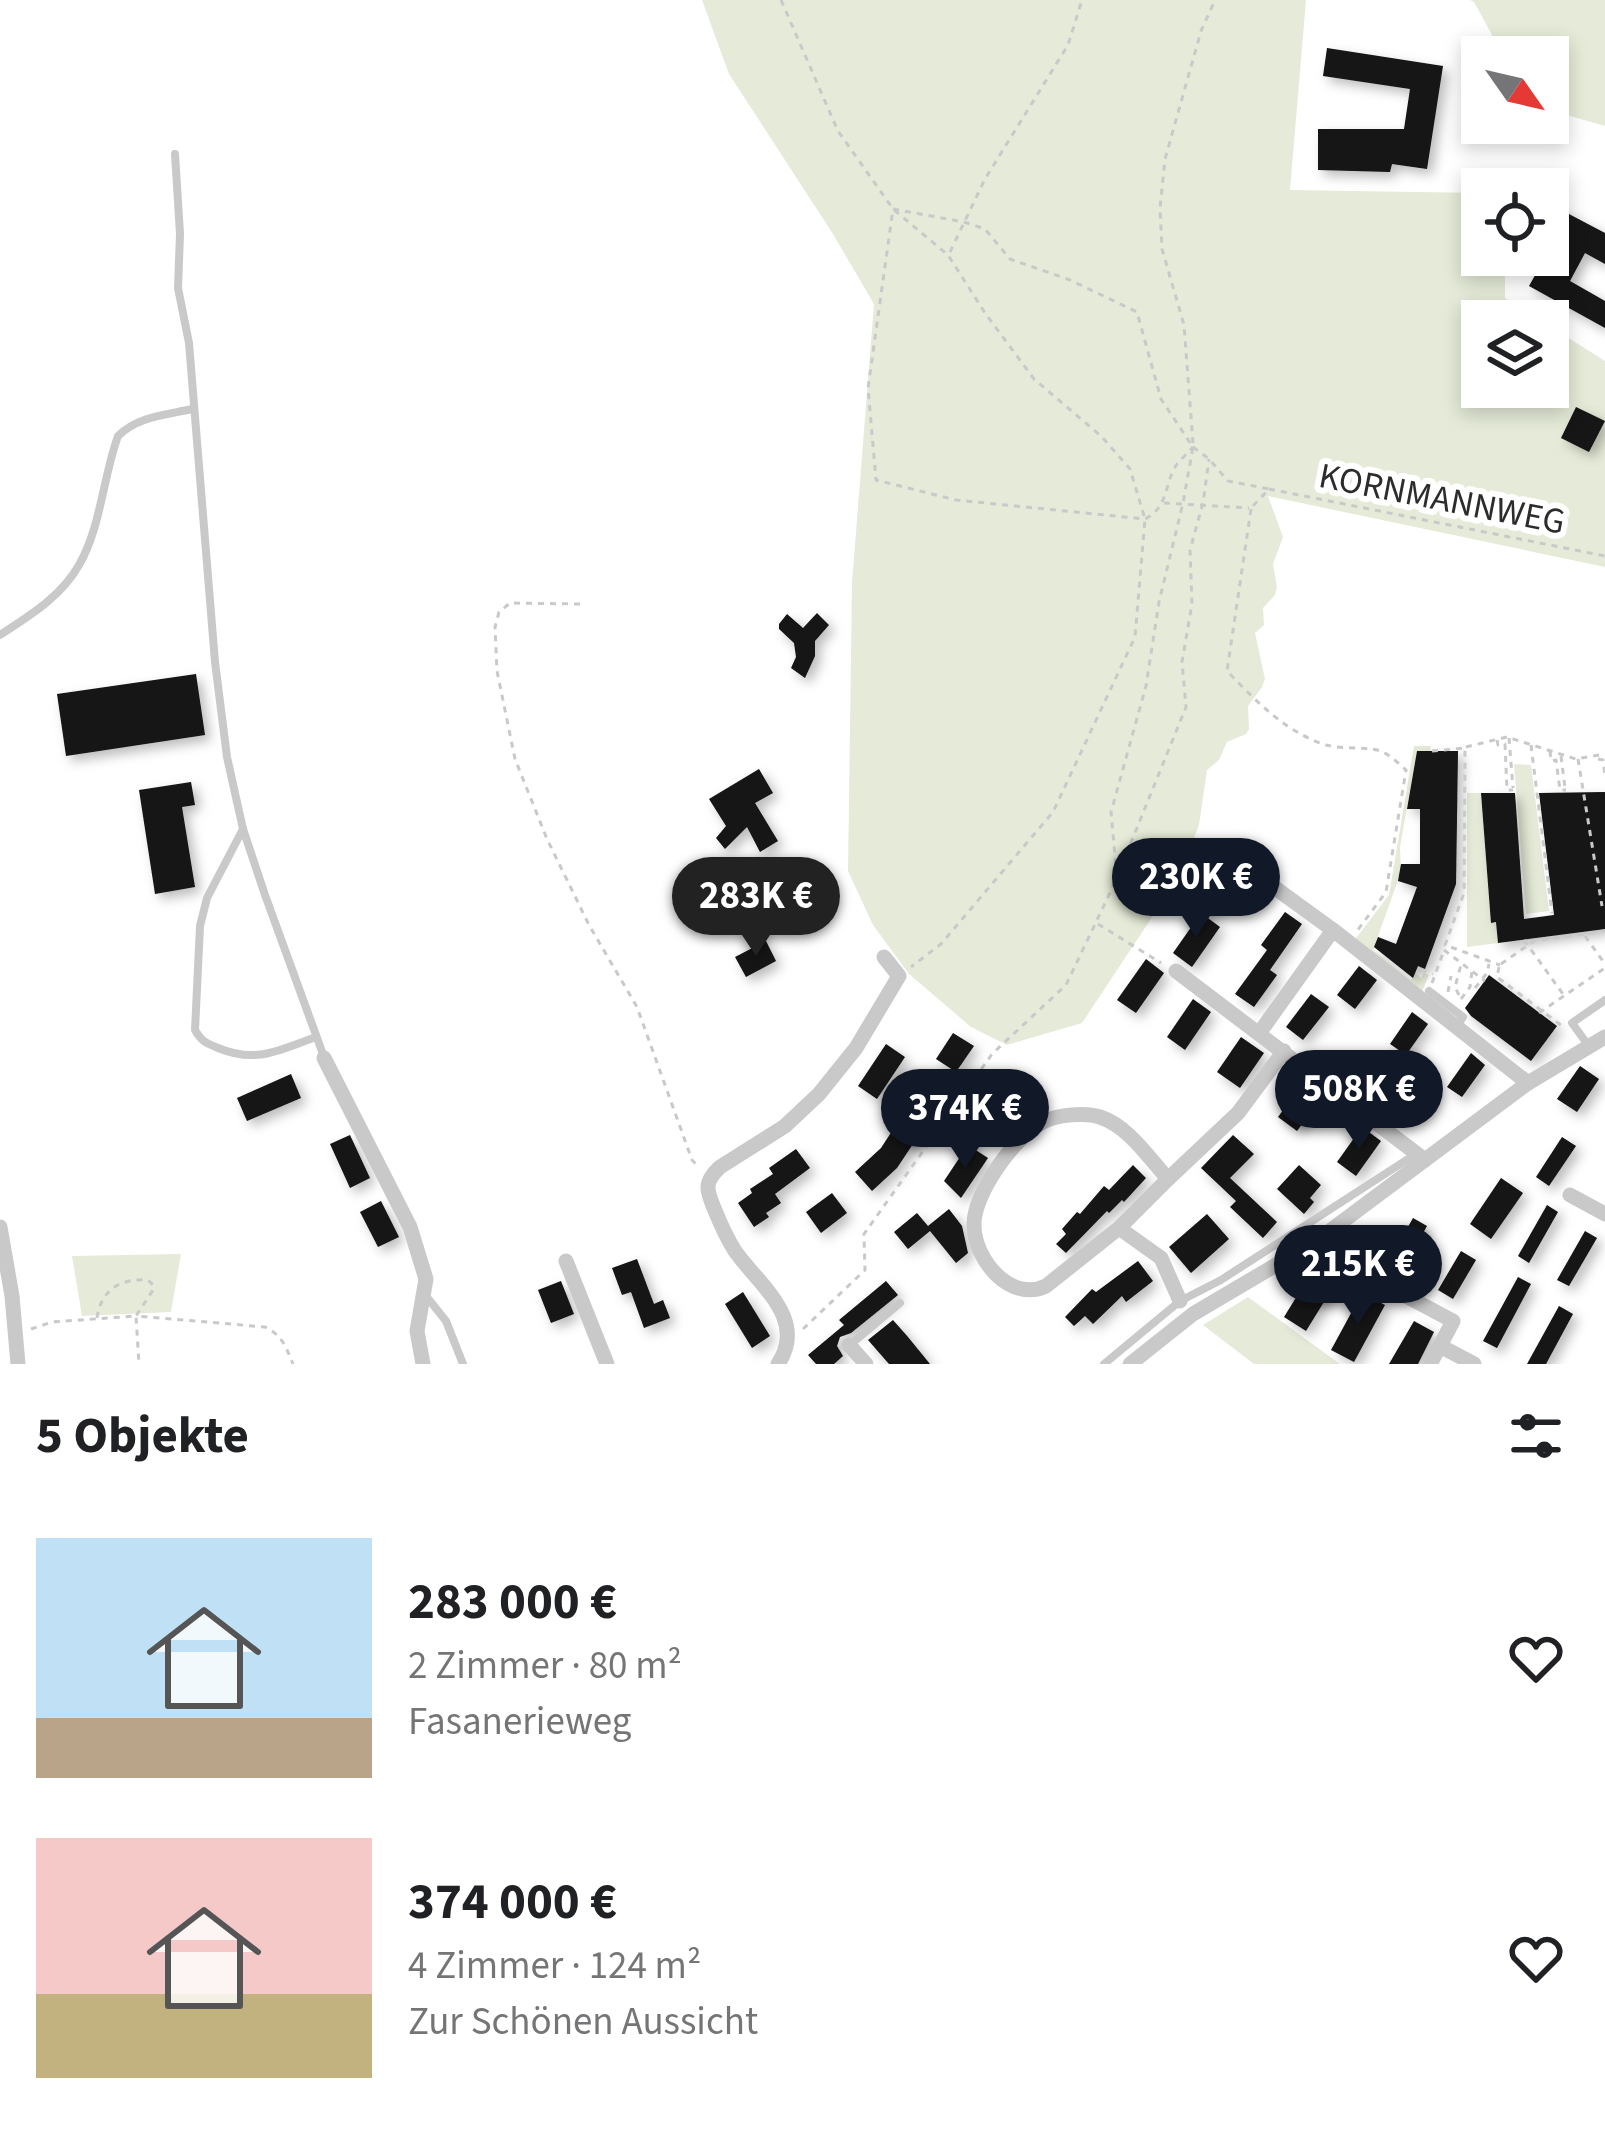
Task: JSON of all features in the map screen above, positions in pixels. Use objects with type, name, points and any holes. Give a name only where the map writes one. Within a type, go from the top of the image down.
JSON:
[{"type":"street","points":[[1242,864],[1528,1083]]},
{"type":"street","points":[[1260,1032],[1333,931]]},
{"type":"street","points":[[778,1364],[789,1342],[782,1308],[736,1252],[707,1183],[719,1167],[785,1126],[819,1094],[856,1048],[898,976],[884,957]]},
{"type":"street","points":[[1176,971],[1425,1160]]},
{"type":"street","points":[[1130,1364],[1193,1313],[1315,1242],[1528,1083],[1605,1037]]},
{"type":"street","points":[[1168,1179],[1129,1135],[1099,1117],[1047,1120],[1026,1134],[1001,1162],[980,1199],[973,1221],[975,1234],[1003,1282],[1024,1292],[1046,1286],[1119,1228],[1238,1112],[1284,1051]]},
{"type":"street","points":[[324,1058],[410,1227],[426,1279],[418,1331],[423,1364]]},
{"type":"street","points":[[1570,1195],[1605,1214]]},
{"type":"street","points":[[0,1227],[18,1364]]},
{"type":"street","points":[[1119,1228],[1161,1258],[1180,1300]]},
{"type":"street","points":[[566,1261],[607,1364]]},
{"type":"street","points":[[1342,1262],[1453,1321],[1430,1364]]},
{"type":"street","points":[[850,1345],[866,1364]]},
{"type":"street","points":[[1440,1346],[1474,1364]]},
{"type":"lane","points":[[175,154],[178,288],[189,343],[214,662],[227,757],[243,829],[324,1058]]},
{"type":"lane","points":[[0,635],[37,611],[79,565],[118,436],[141,420],[193,409]]},
{"type":"lane","points":[[243,829],[207,898],[200,926],[195,1030],[201,1041],[238,1056],[258,1056],[316,1037]]},
{"type":"lane","points":[[1429,991],[1463,1017],[1456,1027]]},
{"type":"lane","points":[[1588,1045],[1572,1024],[1605,1000]]},
{"type":"lane","points":[[1104,1364],[1180,1300],[1221,1280],[1408,1159],[1425,1160]]},
{"type":"lane","points":[[425,1295],[446,1321],[463,1364]]},
{"type":"lane","points":[[850,1345],[900,1303]]},
{"type":"path","points":[[781,0],[838,131],[893,209],[948,256],[1034,379],[1101,436],[1130,469],[1145,519],[1135,637],[1053,812],[941,944],[898,976]]},
{"type":"path","points":[[948,256],[985,178],[1068,45],[1082,0]]},
{"type":"path","points":[[1117,878],[1111,812],[1146,686],[1193,448],[1184,325],[1162,249],[1160,208],[1166,159],[1201,31],[1215,0]]},
{"type":"path","points":[[893,209],[985,229],[1010,259],[1070,280],[1137,312],[1161,399],[1193,448]]},
{"type":"path","points":[[893,209],[868,388],[876,480],[956,500],[1145,519],[1163,503],[1174,467],[1193,448]]},
{"type":"path","name":"KORNMANNWEG","points":[[1193,448],[1228,482],[1605,556]]},
{"type":"path","points":[[789,1342],[865,1270],[864,1234],[992,1054],[1066,986],[1096,923],[1186,706],[1182,662],[1192,604],[1190,550],[1209,459]]},
{"type":"path","name":"KORNMANNWEG","points":[[1251,508],[1269,489]]},
{"type":"path","points":[[1163,503],[1251,508],[1228,671],[1257,702],[1294,730],[1330,746],[1376,749],[1406,770],[1386,892],[1349,942]]},
{"type":"path","points":[[580,604],[510,603],[499,612],[497,671],[515,759],[572,891],[637,1007],[692,1160],[707,1183]]},
{"type":"path","points":[[1497,740],[1498,746],[1505,744],[1508,790],[1513,790],[1509,738]]},
{"type":"path","points":[[1432,751],[1509,738],[1578,759],[1605,754]]},
{"type":"path","points":[[1531,745],[1552,913]]},
{"type":"path","points":[[1429,991],[1464,894],[1461,790],[1465,748]]},
{"type":"path","points":[[1550,751],[1551,760],[1556,760],[1559,790],[1566,790],[1561,755]]},
{"type":"path","points":[[1597,755],[1603,760],[1605,776]]},
{"type":"path","points":[[1578,759],[1602,906]]},
{"type":"path","points":[[1457,836],[1464,836]]},
{"type":"path","points":[[1454,891],[1464,894]]},
{"type":"path","points":[[1096,923],[1176,971]]},
{"type":"path","points":[[1439,930],[1450,934]]},
{"type":"path","points":[[1559,1024],[1497,977],[1500,965],[1526,942],[1605,931]]},
{"type":"path","points":[[1540,1012],[1605,966],[1583,933]]},
{"type":"path","points":[[1526,942],[1564,995]]},
{"type":"path","points":[[1445,948],[1500,965]]},
{"type":"path","points":[[1445,948],[1484,980]]},
{"type":"path","points":[[1461,999],[1484,980],[1490,961]]},
{"type":"path","points":[[1462,963],[1454,976],[1466,1007]]},
{"type":"path","points":[[1421,970],[1454,976]]},
{"type":"path","points":[[1472,970],[1474,988]]},
{"type":"path","points":[[97,1318],[101,1300],[119,1283],[148,1280],[154,1285],[136,1316],[139,1364]]},
{"type":"path","points":[[16,1341],[40,1324],[136,1316],[265,1327],[284,1341],[293,1364]]},
{"type":"green space","points":[[702,0],[1306,0],[1290,190],[1461,193],[1461,276],[1505,276],[1508,300],[1461,300],[1461,408],[1569,408],[1569,338],[1605,361],[1605,567],[1268,496],[1283,537],[1273,564],[1275,595],[1263,608],[1264,625],[1255,633],[1265,679],[1248,706],[1249,729],[1227,742],[1219,760],[1207,770],[1199,825],[1178,878],[1082,1023],[1007,1045],[971,1027],[909,974],[873,925],[848,871],[852,583],[874,304],[729,74]]},
{"type":"green space","points":[[1470,0],[1605,0],[1605,126],[1569,115],[1569,36],[1493,36]]},
{"type":"green space","points":[[1414,746],[1431,746],[1430,751],[1417,751],[1400,847],[1401,872],[1373,950],[1411,980],[1415,973],[1421,978],[1424,973],[1429,975],[1421,994],[1353,942],[1389,895]]},
{"type":"green space","points":[[1514,764],[1531,765],[1549,911],[1526,914]]},
{"type":"green space","points":[[1467,793],[1481,793],[1491,922],[1497,923],[1498,943],[1467,947]]},
{"type":"green space","points":[[181,1254],[171,1312],[82,1316],[72,1256]]},
{"type":"green space","points":[[1248,1297],[1340,1364],[1254,1364],[1203,1325]]},
{"type":"building","points":[[1327,48],[1443,66],[1427,169],[1392,164],[1390,172],[1318,170],[1318,129],[1404,129],[1410,89],[1323,76]]},
{"type":"building","points":[[1569,214],[1605,233],[1605,264],[1585,253],[1570,281],[1605,301],[1605,328],[1569,308],[1569,300],[1554,300],[1529,286],[1535,276],[1569,276]]},
{"type":"building","points":[[1576,407],[1605,421],[1589,452],[1561,438]]},
{"type":"building","points":[[817,613],[829,625],[815,641],[815,656],[805,678],[791,668],[796,657],[794,643],[779,624],[787,614],[803,628]]},
{"type":"building","points":[[196,674],[205,735],[66,756],[57,694]]},
{"type":"building","points":[[1417,751],[1458,751],[1456,884],[1425,969],[1418,966],[1413,978],[1374,947],[1378,937],[1396,944],[1417,887],[1398,881],[1401,864],[1420,864],[1420,809],[1407,809]]},
{"type":"building","points":[[759,769],[773,793],[755,803],[778,841],[760,852],[747,827],[725,849],[716,838],[726,826],[709,799]]},
{"type":"building","points":[[191,782],[195,805],[182,807],[195,887],[155,894],[139,790]]},
{"type":"building","points":[[1605,792],[1605,929],[1498,943],[1496,922],[1491,923],[1481,793],[1515,793],[1524,919],[1554,915],[1539,793]]},
{"type":"building","points":[[1224,859],[1239,877],[1214,913],[1195,899]]},
{"type":"building","points":[[1285,912],[1302,924],[1270,970],[1277,975],[1254,1007],[1235,994],[1267,950],[1261,945]]},
{"type":"building","points":[[1201,913],[1220,927],[1192,967],[1173,953]]},
{"type":"building","points":[[766,941],[776,961],[746,977],[735,957]]},
{"type":"building","points":[[1146,959],[1164,973],[1136,1013],[1117,1000]]},
{"type":"building","points":[[1359,966],[1377,980],[1355,1009],[1337,995]]},
{"type":"building","points":[[1489,975],[1557,1026],[1531,1061],[1465,1008]]},
{"type":"building","points":[[1311,994],[1329,1007],[1303,1040],[1286,1027]]},
{"type":"building","points":[[1193,999],[1211,1012],[1185,1050],[1167,1037]]},
{"type":"building","points":[[1412,1012],[1428,1024],[1406,1055],[1390,1044]]},
{"type":"building","points":[[953,1033],[974,1046],[956,1072],[936,1059]]},
{"type":"building","points":[[1241,1037],[1264,1053],[1240,1088],[1217,1072]]},
{"type":"building","points":[[886,1044],[905,1057],[877,1099],[858,1086]]},
{"type":"building","points":[[1471,1053],[1485,1065],[1462,1097],[1447,1087]]},
{"type":"building","points":[[1580,1066],[1599,1079],[1577,1112],[1557,1099]]},
{"type":"building","points":[[291,1074],[301,1098],[247,1121],[237,1098]]},
{"type":"building","points":[[924,1082],[945,1096],[897,1168],[872,1191],[855,1172],[881,1148]]},
{"type":"building","points":[[1303,1083],[1322,1097],[1297,1131],[1278,1117]]},
{"type":"building","points":[[1362,1127],[1381,1141],[1356,1176],[1337,1162]]},
{"type":"building","points":[[350,1135],[370,1178],[350,1188],[330,1144]]},
{"type":"building","points":[[1233,1135],[1254,1154],[1230,1178],[1277,1222],[1263,1238],[1230,1207],[1236,1201],[1201,1168]]},
{"type":"building","points":[[1562,1137],[1576,1146],[1549,1186],[1536,1177]]},
{"type":"building","points":[[968,1145],[988,1158],[961,1198],[944,1181]]},
{"type":"building","points":[[796,1149],[810,1168],[775,1194],[781,1203],[754,1227],[738,1203],[773,1174],[769,1168]]},
{"type":"building","points":[[1133,1165],[1146,1178],[1066,1253],[1056,1244],[1066,1234],[1062,1229],[1104,1186],[1109,1190]]},
{"type":"building","points":[[1299,1165],[1321,1185],[1304,1214],[1277,1189]]},
{"type":"building","points":[[1501,1178],[1523,1193],[1491,1239],[1470,1224]]},
{"type":"building","points":[[832,1193],[847,1213],[821,1233],[806,1212]]},
{"type":"building","points":[[381,1201],[399,1237],[378,1247],[360,1212]]},
{"type":"building","points":[[1547,1205],[1558,1212],[1529,1263],[1518,1256]]},
{"type":"building","points":[[949,1209],[962,1226],[968,1253],[956,1263],[930,1231],[908,1249],[894,1232],[917,1213],[928,1226]]},
{"type":"building","points":[[1207,1214],[1229,1239],[1191,1273],[1169,1247]]},
{"type":"building","points":[[1413,1218],[1427,1226],[1404,1267],[1390,1259]]},
{"type":"building","points":[[1585,1231],[1597,1238],[1569,1286],[1557,1280]]},
{"type":"building","points":[[1461,1251],[1476,1260],[1453,1299],[1438,1290]]},
{"type":"building","points":[[637,1259],[654,1304],[663,1300],[670,1318],[644,1328],[631,1292],[622,1295],[612,1268]]},
{"type":"building","points":[[1138,1261],[1153,1281],[1126,1302],[1122,1296],[1093,1324],[1085,1316],[1074,1326],[1065,1317],[1092,1289],[1096,1292]]},
{"type":"building","points":[[1318,1262],[1340,1276],[1306,1331],[1284,1317]]},
{"type":"building","points":[[1518,1277],[1531,1284],[1497,1348],[1483,1341]]},
{"type":"building","points":[[561,1281],[574,1314],[551,1323],[538,1290]]},
{"type":"building","points":[[886,1281],[898,1295],[840,1337],[837,1346],[843,1356],[834,1364],[816,1364],[808,1355],[844,1325],[839,1320]]},
{"type":"building","points":[[743,1292],[770,1336],[752,1348],[725,1304]]},
{"type":"building","points":[[1362,1293],[1385,1305],[1354,1362],[1331,1350]]},
{"type":"building","points":[[1559,1306],[1573,1314],[1546,1364],[1527,1364]]},
{"type":"building","points":[[893,1320],[930,1364],[889,1364],[868,1340]]},
{"type":"building","points":[[1414,1321],[1434,1332],[1418,1364],[1389,1364]]}]
